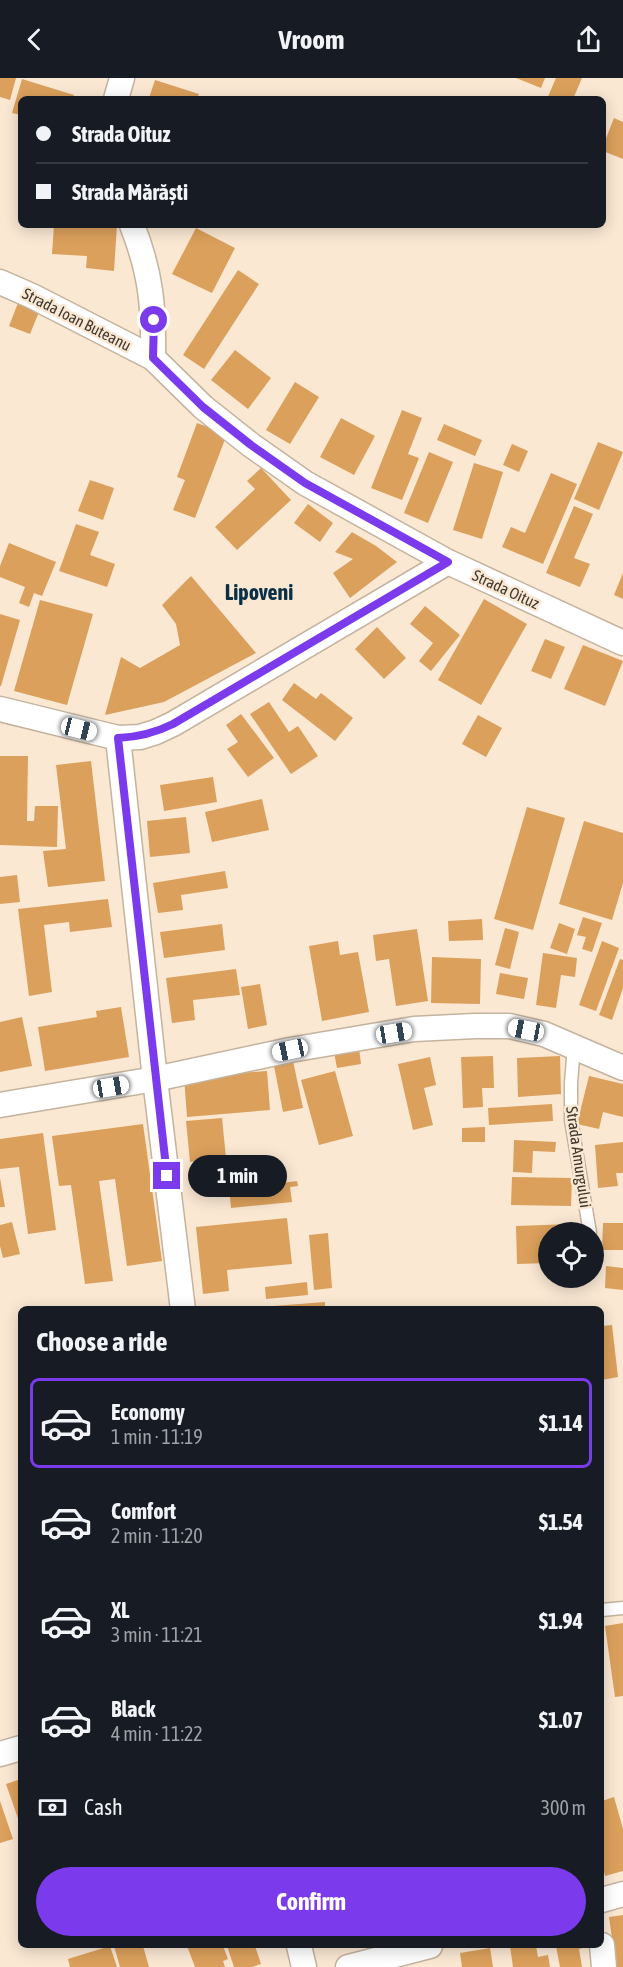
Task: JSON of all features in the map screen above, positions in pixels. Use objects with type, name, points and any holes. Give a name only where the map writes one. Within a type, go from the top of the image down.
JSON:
[{"type":"street","points":[[117,96],[122,78]]},
{"type":"street","points":[[133,228],[144,257],[151,292],[154,320],[153,358]]},
{"type":"street","name":"Strada Ioan Buteanu","points":[[0,282],[153,358]]},
{"type":"street","name":"Strada Oituz","points":[[153,358],[203,407],[305,483],[448,562],[623,643]]},
{"type":"street","points":[[0,709],[118,738],[140,737],[156,732],[448,562]]},
{"type":"street","points":[[118,738],[183,1306]]},
{"type":"street","points":[[0,1105],[155,1079],[290,1050],[414,1029],[509,1026],[544,1034],[623,1068]]},
{"type":"street","points":[[0,1754],[18,1749]]},
{"type":"street","points":[[604,1899],[623,1894]]},
{"type":"street","points":[[299,1948],[304,1967]]},
{"type":"street","points":[[348,1967],[422,1948]]},
{"type":"street","points":[[602,1948],[604,1967]]},
{"type":"lane","name":"Strada Amurgului","points":[[574,1046],[571,1083],[572,1120],[588,1222]]},
{"type":"lane","points":[[604,1610],[623,1608]]},
{"type":"building","points":[[0,78],[16,78],[10,100],[0,97]]},
{"type":"building","points":[[516,78],[545,78],[541,88]]},
{"type":"building","points":[[556,78],[582,78],[574,96],[548,96]]},
{"type":"building","points":[[22,79],[74,95],[18,96],[18,114],[12,113]]},
{"type":"building","points":[[155,80],[199,94],[198,96],[150,96]]},
{"type":"building","points":[[614,118],[623,122],[623,159],[606,152],[606,138]]},
{"type":"building","points":[[54,228],[117,228],[114,271],[86,268],[87,256],[52,254]]},
{"type":"building","points":[[196,228],[235,248],[212,293],[172,274]]},
{"type":"building","points":[[238,270],[259,284],[204,369],[183,355]]},
{"type":"building","points":[[18,303],[39,312],[30,334],[9,326]]},
{"type":"building","points":[[235,350],[271,378],[248,409],[211,380]]},
{"type":"building","points":[[295,382],[319,397],[290,444],[266,430]]},
{"type":"building","points":[[402,410],[422,418],[408,454],[419,458],[402,500],[371,488]]},
{"type":"building","points":[[341,418],[375,436],[354,475],[320,457]]},
{"type":"building","points":[[197,423],[227,434],[195,518],[173,510],[185,480],[177,477]]},
{"type":"building","points":[[444,424],[482,440],[475,456],[437,440]]},
{"type":"building","points":[[598,442],[623,452],[599,510],[574,499]]},
{"type":"building","points":[[512,444],[528,451],[519,472],[503,465]]},
{"type":"building","points":[[429,452],[453,462],[428,523],[404,513]]},
{"type":"building","points":[[474,463],[503,472],[482,539],[453,530]]},
{"type":"building","points":[[261,468],[291,500],[237,550],[215,527],[255,489],[247,481]]},
{"type":"building","points":[[551,473],[577,484],[543,564],[502,547],[511,527],[525,533]]},
{"type":"building","points":[[90,480],[114,488],[103,520],[78,511]]},
{"type":"building","points":[[308,504],[333,523],[320,542],[294,523]]},
{"type":"building","points":[[574,506],[593,514],[574,558],[590,564],[580,587],[546,573]]},
{"type":"building","points":[[76,524],[99,532],[90,555],[115,564],[107,587],[59,571]]},
{"type":"building","points":[[352,532],[397,562],[350,598],[333,573],[353,559],[335,552]]},
{"type":"building","points":[[9,543],[56,562],[42,596],[34,593],[29,607],[19,603],[25,587],[0,577],[0,566]]},
{"type":"building","points":[[623,573],[623,599],[614,595]]},
{"type":"building","points":[[191,576],[256,653],[164,702],[105,715],[121,657],[140,668],[180,645],[176,624],[162,605]]},
{"type":"building","points":[[484,599],[527,624],[481,705],[438,680]]},
{"type":"building","points":[[40,600],[93,614],[67,705],[14,691]]},
{"type":"building","points":[[425,606],[460,635],[431,671],[419,661],[433,643],[410,624]]},
{"type":"building","points":[[0,614],[20,620],[1,686],[0,686]]},
{"type":"building","points":[[377,627],[406,658],[384,679],[355,649]]},
{"type":"building","points":[[545,639],[565,647],[551,679],[531,671]]},
{"type":"building","points":[[583,645],[623,661],[605,706],[564,689]]},
{"type":"building","points":[[294,683],[316,699],[321,693],[353,718],[335,741],[282,700]]},
{"type":"building","points":[[269,702],[289,732],[298,726],[318,756],[291,774],[250,714]]},
{"type":"building","points":[[241,714],[274,758],[248,777],[227,749],[238,742],[226,725]]},
{"type":"building","points":[[478,715],[502,728],[486,757],[462,744]]},
{"type":"building","points":[[0,756],[28,756],[27,821],[34,821],[35,806],[58,806],[57,847],[0,845]]},
{"type":"building","points":[[91,761],[105,881],[48,887],[43,851],[66,849],[56,765]]},
{"type":"building","points":[[213,777],[217,802],[164,811],[160,785]]},
{"type":"building","points":[[262,799],[269,830],[212,842],[205,812]]},
{"type":"building","points":[[527,807],[565,818],[533,930],[494,919]]},
{"type":"building","points":[[186,817],[190,853],[150,857],[147,821]]},
{"type":"building","points":[[584,821],[623,833],[623,883],[612,920],[559,904]]},
{"type":"building","points":[[225,871],[228,888],[181,895],[183,910],[158,913],[153,883]]},
{"type":"building","points":[[17,875],[20,902],[0,904],[0,877]]},
{"type":"building","points":[[108,899],[112,927],[70,932],[69,922],[44,925],[52,992],[29,996],[18,909]]},
{"type":"building","points":[[583,917],[602,923],[592,952],[582,949],[586,937],[577,935]]},
{"type":"building","points":[[482,919],[483,940],[449,941],[448,921]]},
{"type":"building","points":[[559,923],[575,929],[567,954],[550,948]]},
{"type":"building","points":[[222,924],[225,950],[164,958],[160,932]]},
{"type":"building","points":[[505,928],[519,932],[510,969],[495,965]]},
{"type":"building","points":[[417,929],[428,1001],[396,1006],[389,959],[376,961],[373,935]]},
{"type":"building","points":[[338,941],[340,955],[358,952],[369,1012],[322,1021],[309,946]]},
{"type":"building","points":[[602,941],[619,948],[596,1011],[579,1005]]},
{"type":"building","points":[[543,953],[577,958],[575,977],[561,975],[556,1008],[536,1005]]},
{"type":"building","points":[[432,957],[481,959],[480,1004],[431,1003]]},
{"type":"building","points":[[620,959],[623,960],[623,988],[612,1020],[599,1015]]},
{"type":"building","points":[[236,969],[240,995],[193,1000],[195,1020],[172,1023],[166,978]]},
{"type":"building","points":[[500,973],[528,978],[524,999],[496,994]]},
{"type":"building","points":[[260,984],[267,1025],[248,1029],[241,987]]},
{"type":"building","points":[[121,1007],[129,1057],[45,1071],[38,1027],[97,1017],[96,1011]]},
{"type":"building","points":[[22,1017],[32,1066],[0,1072],[0,1022]]},
{"type":"building","points":[[359,1048],[361,1064],[337,1068],[334,1052]]},
{"type":"building","points":[[493,1056],[494,1088],[482,1088],[483,1107],[463,1108],[461,1057]]},
{"type":"building","points":[[560,1056],[561,1094],[518,1097],[517,1058]]},
{"type":"building","points":[[430,1057],[436,1085],[424,1088],[433,1125],[413,1130],[398,1064]]},
{"type":"building","points":[[293,1061],[303,1108],[283,1112],[274,1066]]},
{"type":"building","points":[[267,1071],[270,1110],[187,1117],[184,1077]]},
{"type":"building","points":[[335,1071],[353,1136],[319,1145],[301,1080]]},
{"type":"building","points":[[589,1076],[623,1084],[623,1117],[603,1112],[599,1129],[577,1124]]},
{"type":"building","points":[[552,1104],[553,1121],[489,1125],[488,1108]]},
{"type":"building","points":[[222,1118],[226,1158],[190,1162],[186,1121]]},
{"type":"building","points":[[143,1124],[162,1261],[127,1266],[115,1179],[99,1181],[113,1281],[85,1284],[71,1185],[59,1186],[52,1136]]},
{"type":"building","points":[[485,1127],[485,1142],[462,1142],[462,1128]]},
{"type":"building","points":[[43,1133],[56,1230],[28,1234],[19,1167],[0,1169],[0,1139]]},
{"type":"building","points":[[514,1140],[556,1142],[555,1152],[533,1151],[532,1173],[513,1172]]},
{"type":"building","points":[[623,1142],[623,1173],[616,1173],[618,1186],[598,1188],[595,1145]]},
{"type":"building","points":[[280,1168],[281,1183],[297,1181],[298,1186],[290,1187],[292,1202],[231,1208],[228,1174]]},
{"type":"building","points":[[512,1177],[572,1178],[571,1206],[511,1205]]},
{"type":"building","points":[[0,1178],[5,1207],[0,1207]]},
{"type":"building","points":[[287,1218],[292,1264],[227,1270],[229,1291],[203,1294],[196,1227]]},
{"type":"building","points":[[12,1222],[20,1254],[3,1258],[0,1246],[0,1225]]},
{"type":"building","points":[[604,1223],[623,1223],[623,1250],[604,1250]]},
{"type":"building","points":[[538,1225],[538,1263],[517,1264],[516,1226]]},
{"type":"building","points":[[328,1233],[332,1288],[314,1290],[309,1235]]},
{"type":"building","points":[[606,1266],[623,1268],[623,1290],[605,1288]]},
{"type":"building","points":[[307,1282],[308,1295],[266,1299],[265,1287]]},
{"type":"building","points":[[325,1302],[325,1306],[274,1306]]},
{"type":"building","points":[[612,1325],[618,1377],[604,1380],[604,1326]]},
{"type":"building","points":[[623,1623],[623,1696],[615,1697],[605,1626]]},
{"type":"building","points":[[18,1780],[18,1818],[6,1784]]},
{"type":"building","points":[[614,1797],[623,1829],[623,1871],[605,1876],[604,1872],[604,1800]]},
{"type":"building","points":[[0,1801],[13,1839],[0,1843]]},
{"type":"building","points":[[623,1915],[623,1967],[616,1967],[609,1917]]},
{"type":"building","points":[[111,1948],[117,1967],[70,1967],[68,1959]]},
{"type":"building","points":[[115,1948],[144,1948],[149,1967],[120,1967]]},
{"type":"building","points":[[188,1948],[224,1948],[228,1959],[223,1961],[225,1967],[195,1967]]},
{"type":"building","points":[[228,1948],[256,1948],[261,1964],[252,1967],[234,1967]]},
{"type":"building","points":[[490,1948],[493,1967],[462,1967],[460,1953]]},
{"type":"building","points":[[510,1948],[536,1948],[538,1957],[548,1955],[550,1967],[513,1967]]},
{"type":"building","points":[[556,1948],[583,1948],[579,1949],[582,1967],[560,1967]]},
{"type":"district","name":"Lipoveni","points":[[259,592]]},
{"type":"route","points":[[154,320],[153,358],[203,407],[305,483],[448,562],[173,724],[140,737],[118,738],[167,1176]]}]
